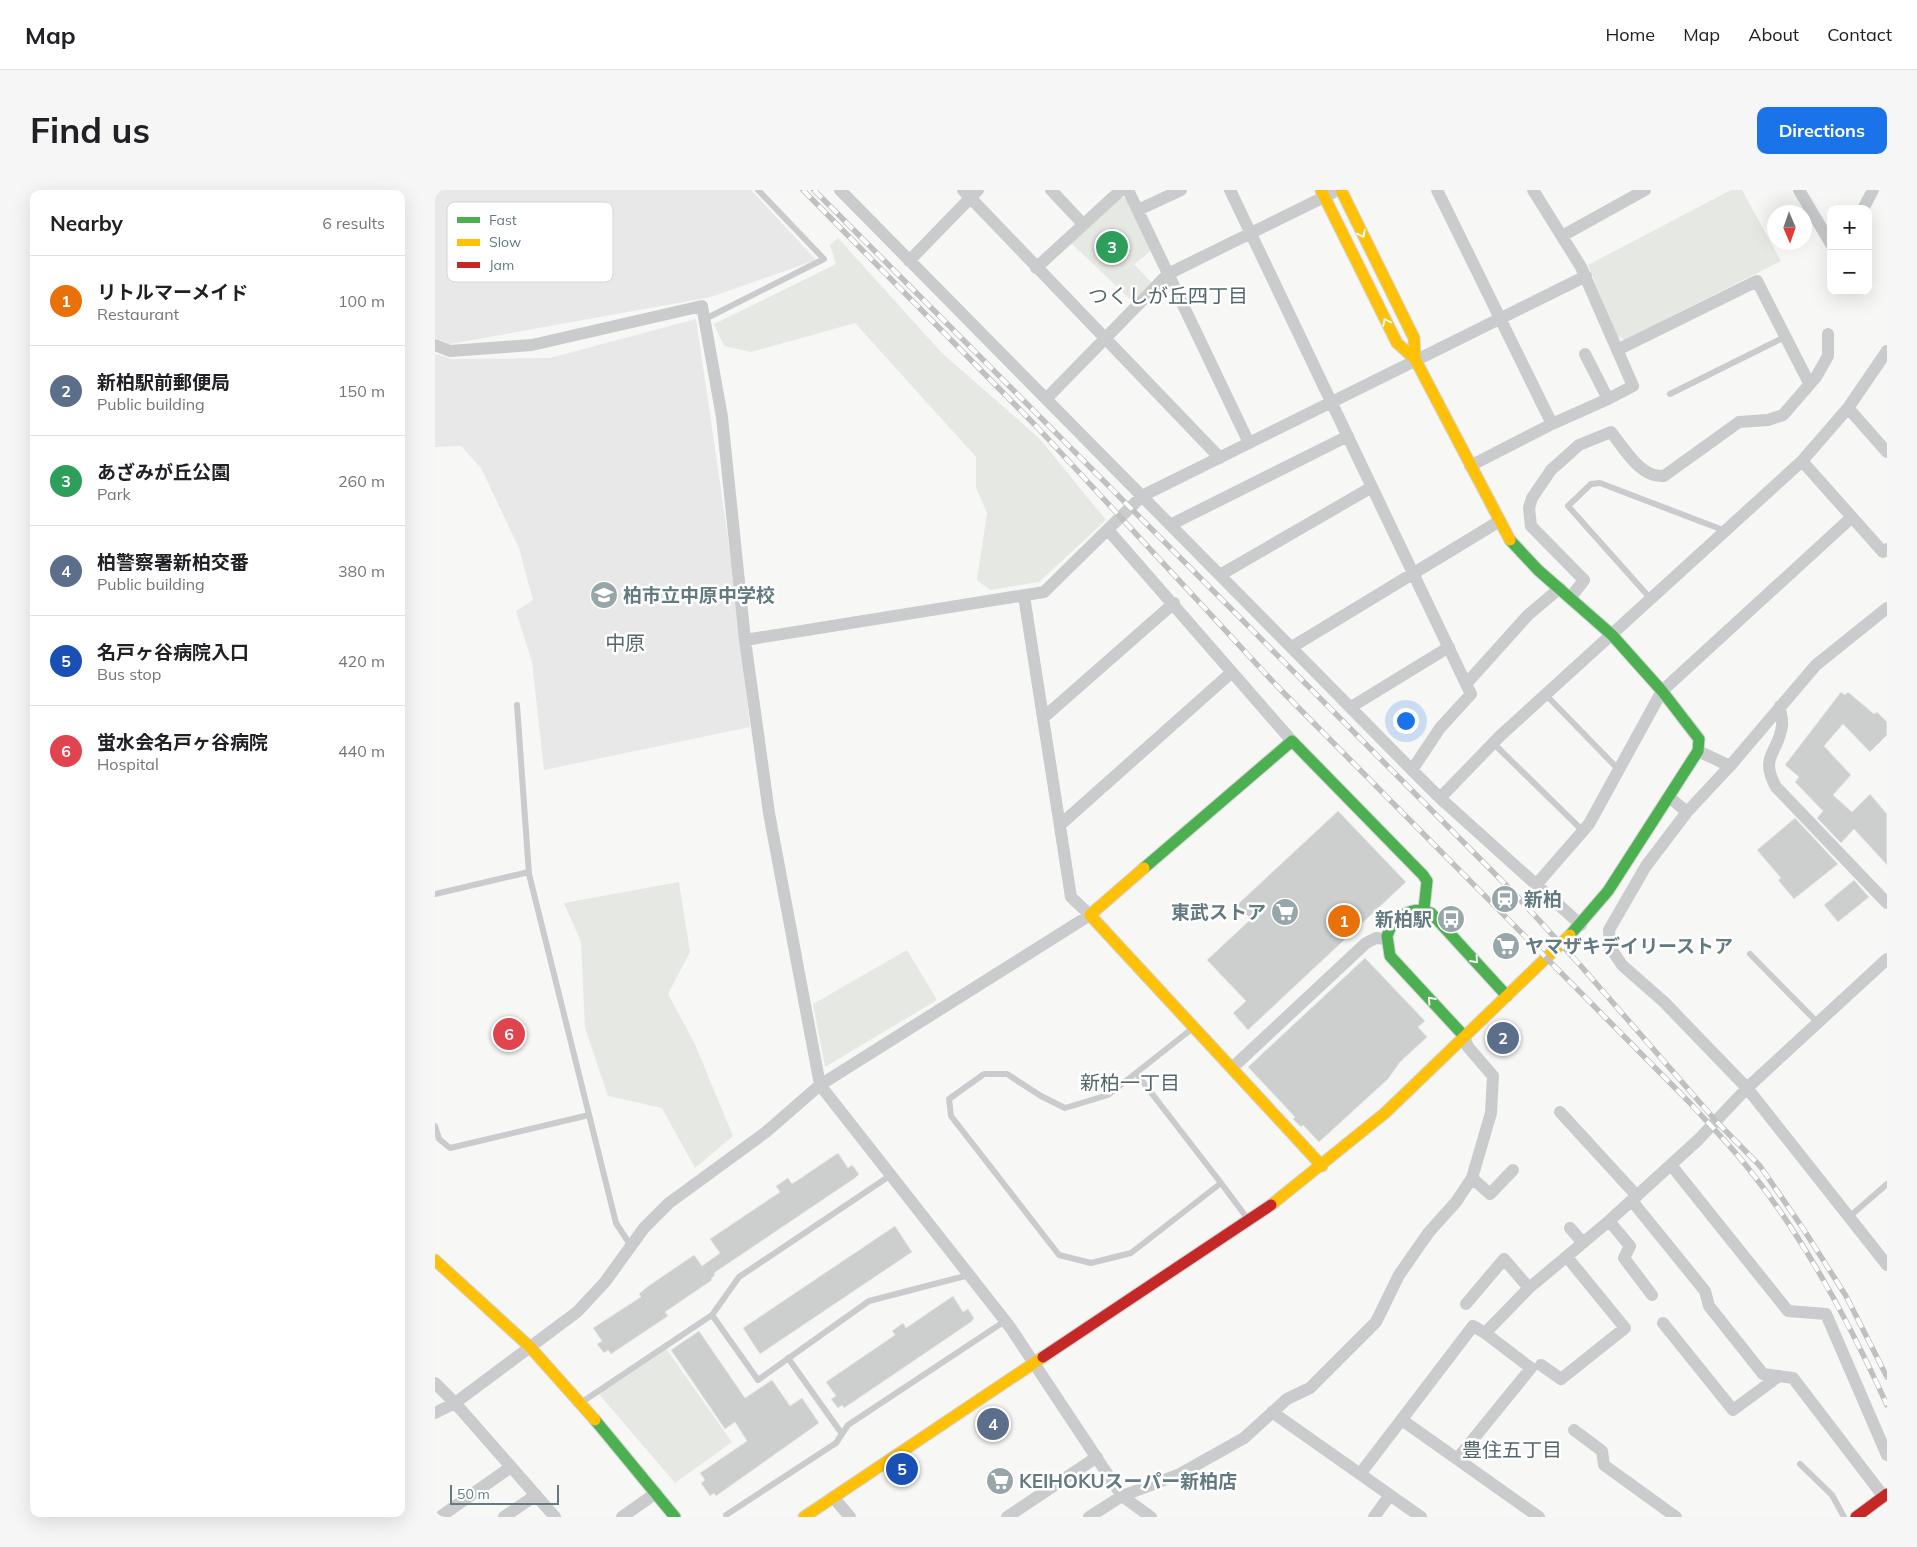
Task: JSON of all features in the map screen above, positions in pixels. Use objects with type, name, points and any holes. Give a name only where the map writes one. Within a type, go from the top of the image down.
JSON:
[{"type":"street","points":[[840,190],[1440,798],[1581,925]]},
{"type":"street","points":[[1051,190],[1083,224]]},
{"type":"street","points":[[1036,268],[1121,190]]},
{"type":"street","points":[[1128,190],[1249,443]]},
{"type":"street","points":[[1138,210],[1181,190]]},
{"type":"street","points":[[1230,190],[1471,694],[1440,728],[1412,770]]},
{"type":"street","points":[[1046,399],[1168,274],[1250,233],[1323,193],[1340,190],[1414,338],[1415,359]]},
{"type":"street","points":[[1437,190],[1498,318],[1552,424]]},
{"type":"street","points":[[1470,466],[1552,424],[1633,386],[1586,276],[1533,190]]},
{"type":"street","points":[[1562,236],[1645,190]]},
{"type":"street","points":[[1799,190],[1827,237]]},
{"type":"street","points":[[1865,205],[1873,190]]},
{"type":"street","points":[[909,261],[971,193],[1036,268],[1220,458]]},
{"type":"street","points":[[804,1517],[1249,1221],[1286,1195],[1385,1113],[1463,1036],[1581,925],[1608,891],[1698,751],[1699,739],[1694,730],[1662,691],[1612,635],[1523,555],[1498,522],[1415,359],[1397,343],[1323,193]]},
{"type":"street","points":[[745,640],[1044,592],[1142,496],[1415,359],[1586,276]]},
{"type":"street","points":[[1617,350],[1757,281],[1787,336],[1809,383]]},
{"type":"street","points":[[435,345],[450,351],[532,345],[702,306],[705,319],[703,320],[722,416],[745,640],[769,813],[820,1085],[1005,1321],[1122,1496],[1151,1517]]},
{"type":"street","points":[[1571,597],[1584,580],[1531,526],[1529,508],[1532,498],[1551,470],[1579,445],[1611,432],[1636,464],[1655,477],[1663,476],[1739,422],[1768,420],[1783,415],[1816,377],[1828,356],[1828,334]]},
{"type":"street","points":[[1440,798],[1493,743],[1545,694],[1802,460],[1848,408],[1887,353]]},
{"type":"street","points":[[1585,354],[1608,399]]},
{"type":"street","points":[[1848,408],[1887,452]]},
{"type":"street","points":[[1170,525],[1348,436]]},
{"type":"street","points":[[1802,460],[1883,552],[1887,549]]},
{"type":"street","points":[[1220,575],[1372,487]]},
{"type":"street","points":[[1536,885],[1589,824],[1662,691],[1852,517]]},
{"type":"street","points":[[1292,646],[1498,522]]},
{"type":"street","points":[[1108,530],[1174,603],[1292,741],[1423,875],[1427,881],[1424,909]]},
{"type":"street","points":[[1466,684],[1528,615],[1560,588]]},
{"type":"street","points":[[1024,596],[1071,897],[1090,915],[1322,1166]]},
{"type":"street","points":[[1043,718],[1174,603]]},
{"type":"street","points":[[1887,608],[1815,665],[1730,766],[1687,812],[1646,866],[1609,930],[1610,947],[1622,965],[1664,1002],[1747,1088],[1887,1265]]},
{"type":"street","points":[[1351,707],[1449,647]]},
{"type":"street","points":[[1060,824],[1232,672]]},
{"type":"street","points":[[1780,706],[1782,726],[1768,764],[1770,776],[1776,787],[1887,903]]},
{"type":"street","points":[[435,1413],[455,1403],[577,1312],[605,1282],[644,1228],[669,1202],[766,1132],[820,1085],[1090,915],[1292,741]]},
{"type":"street","points":[[1698,751],[1730,766]]},
{"type":"street","points":[[1669,797],[1687,812]]},
{"type":"street","points":[[1089,1517],[1122,1496],[1180,1474],[1244,1438],[1287,1399],[1310,1388],[1376,1322],[1399,1275],[1429,1232],[1456,1202],[1473,1178],[1491,1113],[1493,1076],[1468,1047],[1463,1036],[1390,956],[1386,939],[1389,928],[1409,911],[1424,909],[1431,913],[1507,996]]},
{"type":"street","points":[[1232,1068],[1365,943],[1376,938],[1386,939]]},
{"type":"street","points":[[1485,1333],[1529,1288],[1609,1221],[1698,1140],[1747,1088],[1817,1022],[1886,961]]},
{"type":"street","points":[[1560,1112],[1635,1198],[1705,1291],[1709,1306],[1763,1374],[1793,1378],[1885,1496],[1861,1516]]},
{"type":"street","points":[[1671,1165],[1789,1311],[1827,1314],[1887,1455]]},
{"type":"street","points":[[1473,1178],[1490,1194],[1513,1170]]},
{"type":"street","points":[[1609,1221],[1630,1246],[1624,1258],[1652,1295]]},
{"type":"street","points":[[1570,1228],[1583,1243]]},
{"type":"street","points":[[1541,1365],[1561,1379],[1625,1328],[1567,1257]]},
{"type":"street","points":[[1466,1304],[1504,1259],[1529,1288]]},
{"type":"street","points":[[435,1260],[530,1347],[581,1403],[675,1517]]},
{"type":"street","points":[[1663,1323],[1733,1410],[1779,1376]]},
{"type":"street","points":[[1359,1474],[1473,1326],[1531,1368],[1457,1459]]},
{"type":"street","points":[[435,1383],[455,1403],[555,1517]]},
{"type":"street","points":[[1272,1412],[1421,1517]]},
{"type":"street","points":[[1402,1420],[1539,1517]]},
{"type":"street","points":[[1574,1430],[1602,1451],[1604,1465],[1676,1517]]},
{"type":"street","points":[[1007,1517],[1097,1456]]},
{"type":"street","points":[[440,1517],[511,1467]]},
{"type":"street","points":[[622,1517],[656,1493]]},
{"type":"street","points":[[505,1517],[536,1495]]},
{"type":"street","points":[[1375,1517],[1389,1496]]},
{"type":"street","points":[[833,1497],[850,1517]]},
{"type":"lane","points":[[705,319],[824,259],[758,190]]},
{"type":"lane","points":[[1670,394],[1787,336]]},
{"type":"lane","points":[[1650,598],[1568,506],[1591,484],[1600,484],[1723,530]]},
{"type":"lane","points":[[1545,694],[1619,770]]},
{"type":"lane","points":[[517,705],[529,872],[616,1223],[631,1246]]},
{"type":"lane","points":[[1493,743],[1583,831]]},
{"type":"lane","points":[[435,894],[529,872]]},
{"type":"lane","points":[[1751,954],[1817,1022]]},
{"type":"lane","points":[[1194,1027],[1107,1095],[1065,1108],[1041,1096],[1007,1074],[984,1074],[949,1099],[951,1116],[1059,1255],[1091,1263],[1131,1253],[1221,1183]]},
{"type":"lane","points":[[1136,1073],[1249,1221]]},
{"type":"lane","points":[[435,1126],[439,1140],[450,1148],[589,1115]]},
{"type":"lane","points":[[581,1403],[712,1315],[739,1278],[891,1175]]},
{"type":"lane","points":[[1849,1217],[1887,1184]]},
{"type":"lane","points":[[712,1315],[758,1380],[869,1301],[969,1275]]},
{"type":"lane","points":[[726,1515],[836,1443],[848,1426],[1005,1321]]},
{"type":"lane","points":[[789,1358],[842,1434]]},
{"type":"lane","points":[[1801,1464],[1832,1495],[1844,1517]]},
{"type":"shaded area","points":[[435,190],[751,190],[816,260],[711,297],[450,344],[435,338]]},
{"type":"shaded area","points":[[1731,190],[1742,190],[1767,236],[1767,250],[1775,250],[1781,261],[1624,340],[1617,336],[1588,265]]},
{"type":"shaded area","points":[[1120,197],[1126,198],[1151,251],[1134,264],[1151,282],[1133,302],[1071,243]]},
{"type":"shaded area","points":[[838,238],[942,353],[1039,438],[1106,520],[1039,582],[990,590],[977,580],[987,513],[976,488],[976,457],[855,323],[751,352],[724,346],[714,324],[836,264],[830,245]]},
{"type":"shaded area","name":"柏市立中原中学校","points":[[696,319],[728,538],[750,727],[544,770],[532,662],[516,611],[533,600],[519,548],[481,468],[461,446],[435,447],[435,354],[452,359],[550,358]]},
{"type":"shaded area","points":[[679,882],[690,952],[668,994],[694,1042],[733,1136],[695,1168],[662,1108],[608,1096],[585,1028],[581,942],[564,903]]},
{"type":"shaded area","points":[[907,950],[937,1000],[825,1067],[813,1004]]},
{"type":"shaded area","points":[[665,1347],[732,1442],[675,1483],[598,1393]]},
{"type":"building","points":[[1841,692],[1845,695],[1848,692],[1874,714],[1877,712],[1887,722],[1887,735],[1870,752],[1843,724],[1824,746],[1851,775],[1833,795],[1852,812],[1870,794],[1887,814],[1887,865],[1854,829],[1841,843],[1817,818],[1823,811],[1795,782],[1799,777],[1785,765]]},
{"type":"building","points":[[1338,811],[1406,882],[1248,1030],[1233,1013],[1246,1001],[1207,960],[1251,919],[1237,905]]},
{"type":"building","points":[[1795,818],[1838,864],[1794,899],[1778,880],[1781,878],[1757,850]]},
{"type":"building","points":[[1854,880],[1869,897],[1838,922],[1824,905]]},
{"type":"building","points":[[1365,958],[1425,1021],[1418,1027],[1427,1037],[1400,1062],[1388,1079],[1319,1142],[1303,1125],[1301,1127],[1293,1119],[1295,1117],[1248,1067]]},
{"type":"building","points":[[838,1153],[848,1168],[852,1165],[859,1174],[855,1178],[714,1273],[715,1275],[712,1280],[665,1312],[668,1316],[611,1354],[608,1350],[604,1353],[597,1344],[602,1341],[593,1328],[641,1297],[639,1294],[647,1287],[694,1255],[702,1266],[720,1253],[710,1239],[780,1192],[776,1186],[788,1178],[792,1184]]},
{"type":"building","points":[[895,1226],[912,1252],[760,1354],[743,1328]]},
{"type":"building","points":[[953,1296],[963,1312],[968,1309],[974,1318],[971,1322],[844,1408],[842,1405],[838,1408],[831,1399],[836,1396],[826,1382],[895,1335],[892,1331],[903,1323],[906,1328]]},
{"type":"building","points":[[699,1331],[745,1398],[772,1380],[790,1406],[802,1398],[819,1423],[716,1496],[714,1493],[710,1496],[701,1483],[705,1480],[700,1473],[747,1441],[735,1422],[725,1429],[671,1350]]},
{"type":"railway","points":[[803,190],[1037,427],[1276,685],[1689,1102],[1727,1143],[1768,1194],[1806,1252],[1858,1344],[1887,1405]]},
{"type":"railway","points":[[814,190],[1514,893],[1580,965],[1716,1121],[1760,1166],[1846,1296],[1887,1377]]},
{"type":"traffic: fast","points":[[1510,540],[1538,570],[1612,635],[1662,691],[1699,739],[1698,751],[1608,891],[1570,935]]},
{"type":"traffic: fast","points":[[1144,868],[1292,741],[1423,875],[1427,881],[1424,909]]},
{"type":"traffic: fast","points":[[1464,1036],[1390,956],[1387,936],[1399,918],[1410,912],[1424,911],[1431,913],[1507,996]]},
{"type":"traffic: fast","points":[[595,1420],[675,1517]]},
{"type":"traffic: slow","points":[[1321,190],[1397,343],[1415,359],[1510,540]]},
{"type":"traffic: slow","points":[[1341,190],[1414,338],[1415,359]]},
{"type":"traffic: slow","points":[[1144,868],[1090,915],[1322,1166]]},
{"type":"traffic: slow","points":[[1271,1205],[1385,1113],[1570,935]]},
{"type":"traffic: slow","points":[[435,1260],[530,1347],[595,1420]]},
{"type":"traffic: slow","points":[[804,1517],[1043,1357]]},
{"type":"traffic: jam","points":[[1043,1357],[1271,1205]]},
{"type":"traffic: jam","points":[[1856,1517],[1887,1494]]},
{"type":"place","name":"あざみが丘公園","points":[[1112,247]]},
{"type":"place","name":"柏市立中原中学校","points":[[604,595]]},
{"type":"place","name":"新柏","points":[[1505,899]]},
{"type":"place","name":"東武ストア","points":[[1285,912]]},
{"type":"place","name":"新柏駅","points":[[1451,919]]},
{"type":"place","name":"リトルマーメイド","points":[[1344,921]]},
{"type":"place","name":"ヤマザキデイリーストア","points":[[1506,946]]},
{"type":"place","name":"蛍水会名戸ヶ谷病院","points":[[509,1034]]},
{"type":"place","name":"新柏駅前郵便局","points":[[1503,1038]]},
{"type":"place","name":"柏警察署新柏交番","points":[[993,1424]]},
{"type":"place","name":"名戸ヶ谷病院入口","points":[[902,1469]]},
{"type":"place","name":"KEIHOKUスーパー新柏店","points":[[1000,1481]]},
{"type":"district","name":"つくしが丘四丁目","points":[[1168,295]]},
{"type":"district","name":"中原","points":[[625,642]]},
{"type":"district","name":"新柏一丁目","points":[[1130,1082]]},
{"type":"district","name":"豊住五丁目","points":[[1512,1449]]}]
